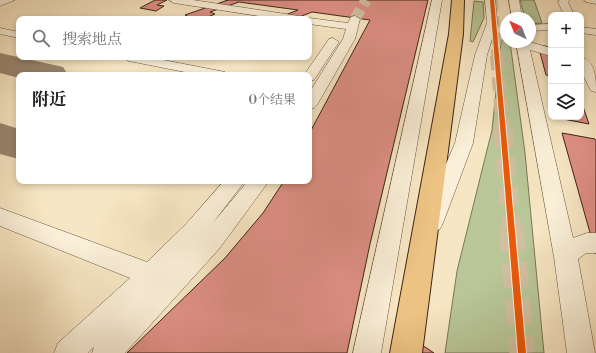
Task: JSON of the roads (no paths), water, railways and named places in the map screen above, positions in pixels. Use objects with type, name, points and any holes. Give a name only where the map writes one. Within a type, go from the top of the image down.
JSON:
[{"type":"main road","points":[[406,353],[456,34],[458,0]]},
{"type":"lane","points":[[0,3],[10,0]]},
{"type":"lane","points":[[179,0],[280,16]]},
{"type":"lane","points":[[367,353],[437,0]]},
{"type":"lane","points":[[424,244],[464,143],[481,55],[492,23],[490,0]]},
{"type":"lane","points":[[514,0],[516,12]]},
{"type":"lane","points":[[565,0],[564,2],[568,12]]},
{"type":"lane","points":[[589,0],[596,1]]},
{"type":"lane","points":[[312,20],[348,22]]},
{"type":"lane","points":[[312,73],[336,37],[348,22]]},
{"type":"lane","points":[[312,95],[349,39],[348,22]]},
{"type":"lane","points":[[536,33],[548,27]]},
{"type":"lane","points":[[0,31],[16,34]]},
{"type":"lane","points":[[527,48],[566,256],[581,353]]},
{"type":"lane","points":[[535,48],[548,51]]},
{"type":"lane","points":[[144,60],[205,72]]},
{"type":"lane","points":[[584,64],[596,88]]},
{"type":"lane","points":[[106,353],[162,279],[194,231],[232,184]]},
{"type":"lane","points":[[68,353],[211,242],[257,184]]},
{"type":"lane","points":[[0,217],[162,279]]},
{"type":"lane","points":[[566,256],[573,247],[587,243],[596,244]]},
{"type":"tunnel","points":[[355,19],[366,0]]},
{"type":"tunnel","points":[[492,0],[497,57]]},
{"type":"tunnel","points":[[497,56],[503,130]]},
{"type":"tunnel","points":[[503,129],[511,227]]},
{"type":"tunnel","points":[[511,226],[522,353]]}]
